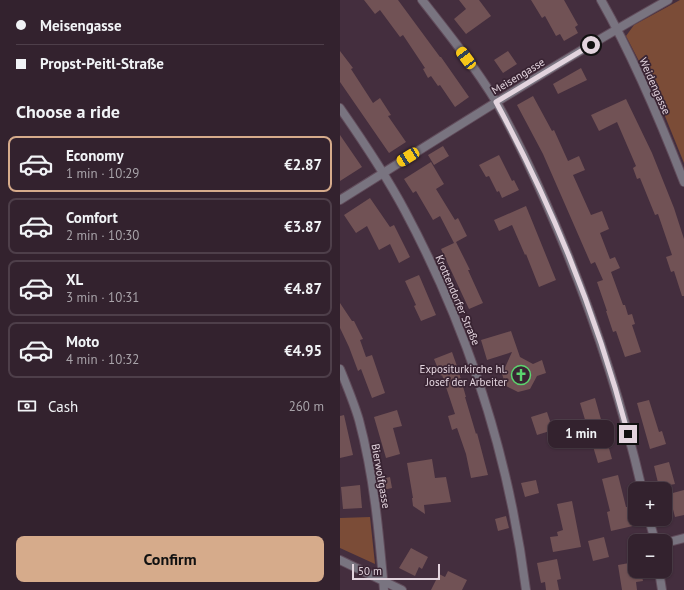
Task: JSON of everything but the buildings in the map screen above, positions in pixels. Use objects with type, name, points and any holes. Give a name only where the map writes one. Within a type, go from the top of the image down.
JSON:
[{"type":"street","points":[[422,0],[475,69],[496,102],[537,183],[582,289],[612,376],[640,482]]},
{"type":"street","name":"Weidengasse","points":[[601,0],[618,29],[644,85],[684,182]]},
{"type":"street","name":"Meisengasse","points":[[340,200],[496,102],[668,0]]},
{"type":"street","name":"Krottendorfer Straße","points":[[340,108],[383,173],[404,210],[440,282],[461,333],[489,412],[513,507],[526,590]]},
{"type":"street","name":"Bierwolfgasse","points":[[340,369],[359,420],[367,455],[375,500],[384,590]]},
{"type":"street","points":[[672,541],[684,538]]},
{"type":"street","points":[[340,560],[402,590]]},
{"type":"street","points":[[660,578],[662,590]]},
{"type":"shaded area","points":[[680,0],[684,0],[684,163],[656,94],[626,36],[634,25]]},
{"type":"shaded area","points":[[370,517],[375,564],[340,548],[340,518]]},
{"type":"place","name":"Expositurkirche hl. Josef der Arbeiter","points":[[521,375]]},
{"type":"route","points":[[591,45],[496,102],[537,183],[582,289],[612,376],[628,434]]}]
